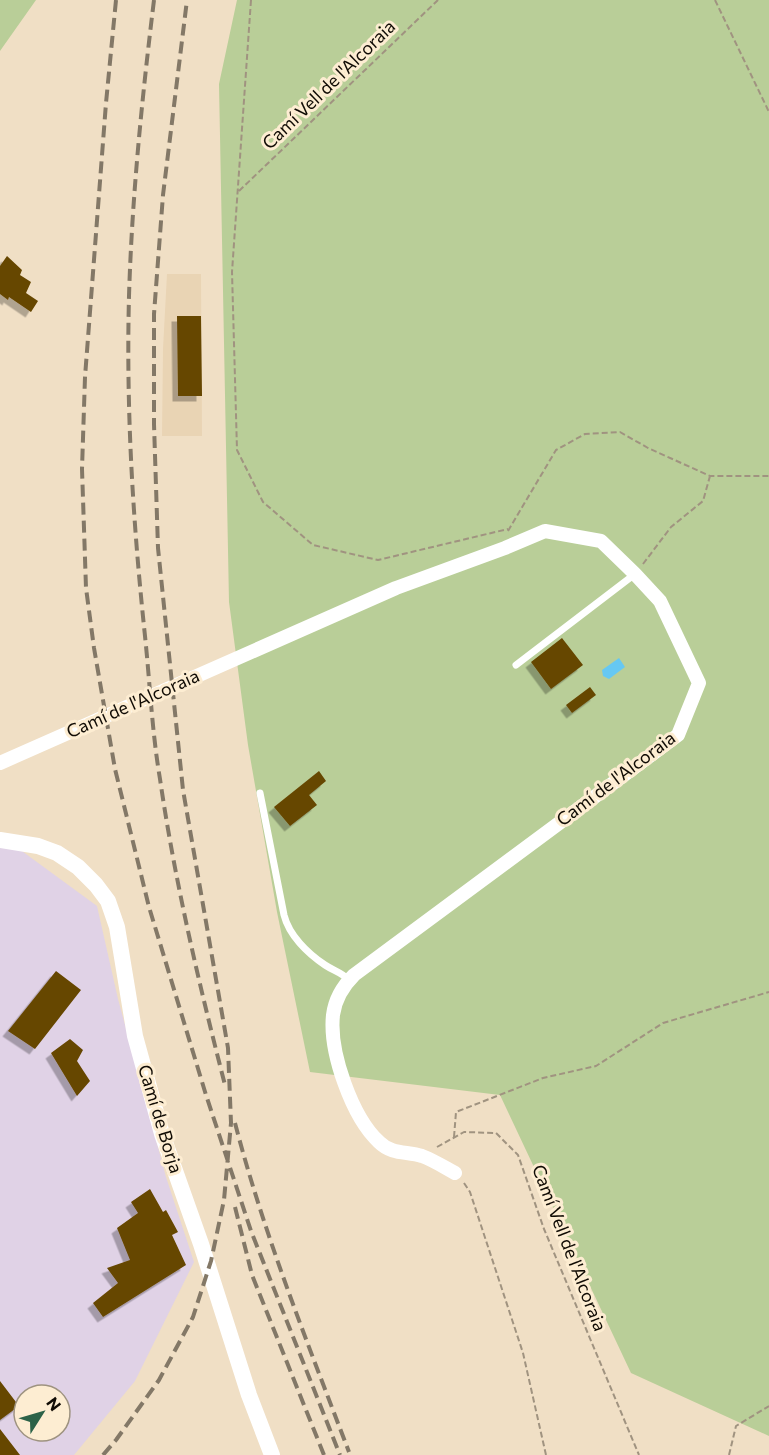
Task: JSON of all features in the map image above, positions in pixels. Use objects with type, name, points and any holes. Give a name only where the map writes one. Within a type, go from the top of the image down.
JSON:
[{"type":"street","name":"Camí de l'Alcoraia","points":[[0,763],[396,588],[545,531],[601,541],[660,601],[699,683],[678,735],[349,980],[339,995],[333,1018],[339,1068],[351,1101],[379,1143],[390,1150],[421,1155],[455,1173]]},
{"type":"street","name":"Camí de Borja","points":[[0,840],[38,846],[57,854],[78,867],[108,901],[117,927],[135,1036],[162,1134],[201,1244],[249,1395],[272,1455]]},
{"type":"lane","points":[[516,665],[635,574]]},
{"type":"lane","points":[[260,793],[288,929],[321,962],[349,980]]},
{"type":"path","points":[[251,0],[232,272],[237,450],[263,502],[313,545],[378,560],[508,529]]},
{"type":"path","name":"Camí Vell de l'Alcoraia","points":[[239,190],[438,0]]},
{"type":"path","points":[[715,0],[769,112]]},
{"type":"path","points":[[505,548],[508,529],[556,450],[585,434],[620,432],[648,448],[710,476],[769,476]]},
{"type":"path","points":[[635,574],[671,527],[703,501],[710,476]]},
{"type":"path","points":[[454,1137],[456,1112],[543,1078],[596,1066],[663,1023],[769,992]]},
{"type":"path","name":"Camí Vell de l'Alcoraia","points":[[421,1155],[464,1132],[496,1133],[518,1155],[544,1229],[639,1455]]},
{"type":"path","points":[[455,1173],[470,1191],[523,1353],[546,1455]]},
{"type":"path","points":[[729,1455],[736,1426],[769,1407]]},
{"type":"shaded area","points":[[167,274],[201,274],[202,436],[162,436]]},
{"type":"shaded area","points":[[0,835],[97,906],[118,999],[166,1177],[194,1262],[135,1381],[74,1455],[0,1455]]},
{"type":"green space","points":[[0,0],[36,0],[0,51]]},
{"type":"green space","points":[[237,0],[769,0],[769,1436],[631,1373],[500,1095],[310,1072],[277,912],[248,745],[229,602],[219,84]]},
{"type":"water","points":[[619,658],[625,667],[609,679],[603,676],[602,670]]},
{"type":"building","points":[[7,256],[22,270],[20,275],[31,282],[26,293],[38,301],[31,312],[9,297],[8,300],[0,294],[0,266]]},
{"type":"building","points":[[177,316],[201,316],[202,396],[178,396]]},
{"type":"building","points":[[562,638],[583,665],[551,689],[531,662]]},
{"type":"building","points":[[590,687],[596,695],[572,713],[566,705]]},
{"type":"building","points":[[319,771],[326,781],[309,795],[317,805],[290,826],[274,807]]},
{"type":"building","points":[[56,971],[81,990],[35,1049],[8,1031]]},
{"type":"building","points":[[70,1039],[83,1050],[77,1061],[90,1081],[77,1096],[51,1053]]},
{"type":"building","points":[[150,1189],[163,1212],[166,1210],[178,1232],[172,1235],[186,1265],[103,1317],[93,1303],[118,1283],[107,1268],[130,1260],[117,1228],[138,1213],[131,1202]]},
{"type":"building","points":[[0,1381],[12,1397],[12,1411],[0,1420]]},
{"type":"building","points":[[0,1429],[20,1455],[0,1455]]},
{"type":"railway","points":[[116,0],[85,377],[82,469],[86,588],[94,648],[115,769],[149,907],[206,1095],[251,1231],[340,1455]]},
{"type":"railway","points":[[154,0],[138,148],[130,259],[128,339],[134,509],[153,726],[166,818],[188,933],[225,1085]]},
{"type":"railway","points":[[103,1455],[159,1380],[193,1317],[211,1261],[224,1200],[231,1123],[228,1048],[183,790],[158,548],[154,424],[154,314],[163,195],[187,0]]},
{"type":"railway","points":[[235,1123],[273,1248],[349,1452]]},
{"type":"railway","points":[[235,1207],[252,1275],[324,1455]]}]
